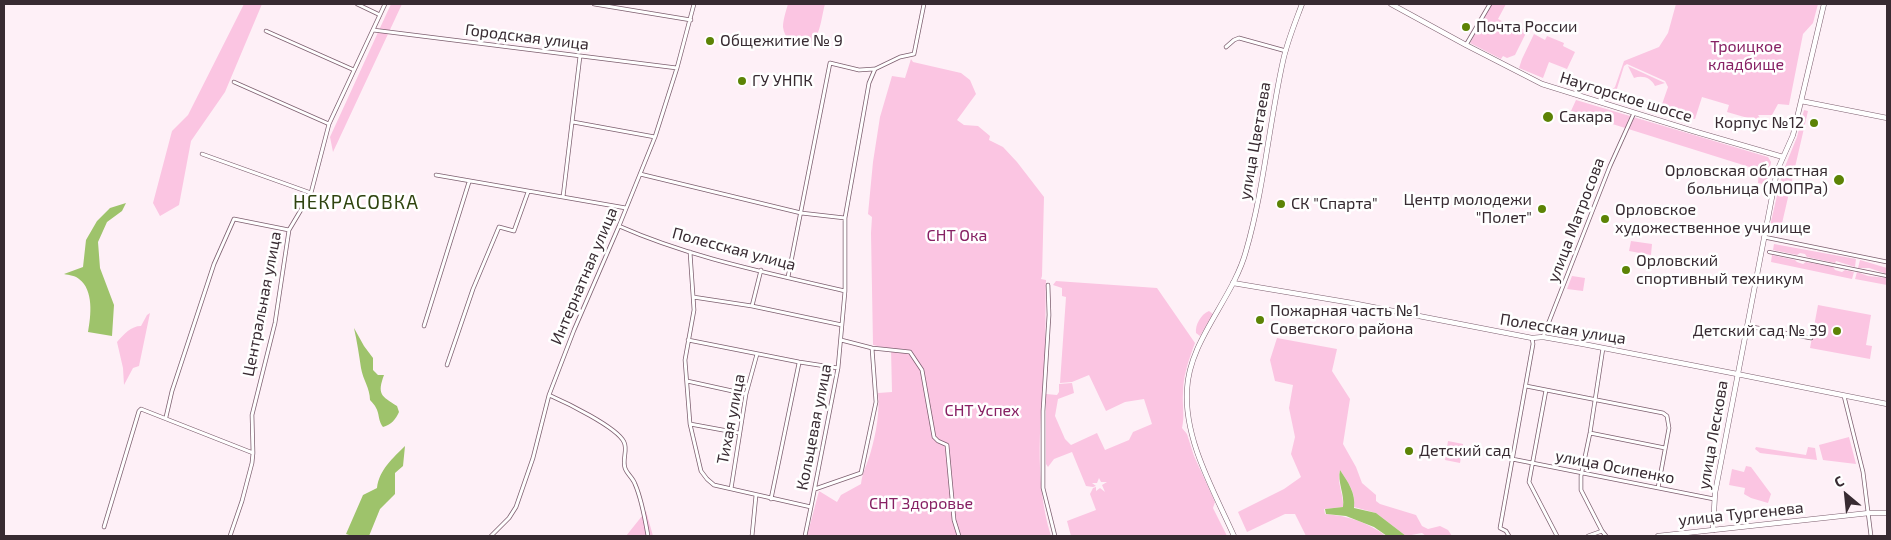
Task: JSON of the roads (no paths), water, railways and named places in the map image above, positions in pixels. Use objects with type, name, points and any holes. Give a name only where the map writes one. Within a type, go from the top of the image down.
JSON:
[{"type":"main road","name":"улица Цветаева","points":[[1234,536],[1194,444],[1189,426],[1186,390],[1194,356],[1233,284],[1246,253],[1286,51],[1302,4]]},
{"type":"main road","name":"Наугорское шоссе","points":[[1391,4],[1542,84],[1783,157]]},
{"type":"main road","points":[[1824,4],[1801,101],[1887,118]]},
{"type":"main road","name":"улица Лескова","points":[[1712,530],[1714,499],[1777,171],[1793,135],[1801,101]]},
{"type":"main road","name":"Полесская улица","points":[[1233,284],[1352,303],[1532,338],[1543,337],[1603,348],[1887,404]]},
{"type":"main road","name":"улица Тургенева","points":[[1658,536],[1869,513],[1887,513]]},
{"type":"street","points":[[357,4],[380,15]]},
{"type":"street","name":"Центральная улица","points":[[230,536],[242,501],[253,453],[252,415],[274,323],[289,230],[311,193],[329,124],[385,4]]},
{"type":"street","points":[[594,4],[691,20]]},
{"type":"street","name":"Интернатная улица","points":[[491,536],[509,518],[516,507],[533,458],[549,395],[574,330],[655,137],[677,68],[694,4]]},
{"type":"street","points":[[788,277],[830,62],[859,70],[875,69],[900,57],[914,54],[924,4]]},
{"type":"street","points":[[1466,45],[1490,4]]},
{"type":"street","name":"Городская улица","points":[[373,30],[677,68]]},
{"type":"street","points":[[266,31],[354,70]]},
{"type":"street","points":[[1226,47],[1237,38],[1286,51]]},
{"type":"street","points":[[563,197],[580,56]]},
{"type":"street","name":"Кольцевая улица","points":[[690,252],[694,310],[685,360],[690,424],[704,474],[714,485],[811,507],[838,368],[845,291],[845,218],[869,83],[875,69]]},
{"type":"street","points":[[234,82],[329,124]]},
{"type":"street","name":"улица Матросова","points":[[1543,337],[1610,166],[1634,113]]},
{"type":"street","points":[[573,122],[655,137]]},
{"type":"street","points":[[202,154],[311,193]]},
{"type":"street","points":[[640,174],[801,213],[845,218]]},
{"type":"street","points":[[436,175],[626,208]]},
{"type":"street","points":[[424,326],[470,182]]},
{"type":"street","points":[[447,365],[473,289],[499,226],[514,231],[528,192]]},
{"type":"street","points":[[166,417],[172,390],[214,264],[234,219],[289,230]]},
{"type":"street","name":"Полесская улица","points":[[619,226],[690,252],[845,291]]},
{"type":"street","points":[[1764,237],[1887,262]]},
{"type":"street","points":[[1770,252],[1887,276]]},
{"type":"street","points":[[752,306],[761,270]]},
{"type":"street","points":[[1048,285],[1049,315],[1043,411],[1043,488],[1055,536]]},
{"type":"street","points":[[693,297],[752,306],[842,325]]},
{"type":"street","points":[[1746,326],[1811,338]]},
{"type":"street","points":[[1509,536],[1506,531],[1500,528],[1526,386],[1533,344],[1532,338]]},
{"type":"street","points":[[688,340],[838,368]]},
{"type":"street","points":[[841,340],[872,348],[910,352],[922,370],[934,437],[947,445],[954,520],[959,536]]},
{"type":"street","points":[[815,489],[861,473],[876,402],[872,348]]},
{"type":"street","points":[[1588,536],[1605,535],[1581,490],[1582,473],[1603,348]]},
{"type":"street","name":"Тихая улица","points":[[730,489],[746,394],[757,354]]},
{"type":"street","points":[[771,499],[799,362]]},
{"type":"street","points":[[687,381],[746,394]]},
{"type":"street","points":[[1526,386],[1663,413],[1667,416],[1669,424],[1658,488]]},
{"type":"street","points":[[1546,390],[1528,482],[1557,536]]},
{"type":"street","points":[[549,395],[571,404],[607,426],[623,439],[626,448],[625,468],[635,482],[644,512],[648,536]]},
{"type":"street","points":[[1844,396],[1863,472],[1871,536]]},
{"type":"street","points":[[104,527],[138,411],[142,408],[253,453]]},
{"type":"street","points":[[690,424],[739,433]]},
{"type":"street","points":[[1590,433],[1665,448]]},
{"type":"street","name":"улица Осипенко","points":[[1512,459],[1714,499]]},
{"type":"street","points":[[752,536],[756,495]]},
{"type":"street","points":[[804,536],[811,507]]},
{"type":"place","name":"Почта России","points":[[1466,27]]},
{"type":"place","name":"Общежитие № 9","points":[[710,41]]},
{"type":"place","name":"ГУ УНПК","points":[[742,81]]},
{"type":"place","name":"Сакара","points":[[1548,117]]},
{"type":"place","name":"Корпус №12","points":[[1814,123]]},
{"type":"place","name":"Орловская областная больница (МОПРа)","points":[[1839,180]]},
{"type":"place","name":"СК \"Спарта\"","points":[[1281,204]]},
{"type":"place","name":"Центр молодежи \"Полет\"","points":[[1542,209]]},
{"type":"place","name":"Орловское художественное училище","points":[[1605,219]]},
{"type":"place","name":"Орловский спортивный техникум","points":[[1626,270]]},
{"type":"place","name":"Пожарная часть №1 Советского района","points":[[1260,320]]},
{"type":"place","name":"Детский сад № 39","points":[[1837,331]]},
{"type":"place","name":"Детский сад","points":[[1409,451]]},
{"type":"district","name":"НЕКРАСОВКА","points":[[356,203]]},
{"type":"park label","name":"Троицкое кладбище","points":[[1746,56]]},
{"type":"park label","name":"СНТ Ока","points":[[957,236]]},
{"type":"park label","name":"СНТ Успех","points":[[982,411]]},
{"type":"park label","name":"СНТ Здоровье","points":[[921,504]]}]
